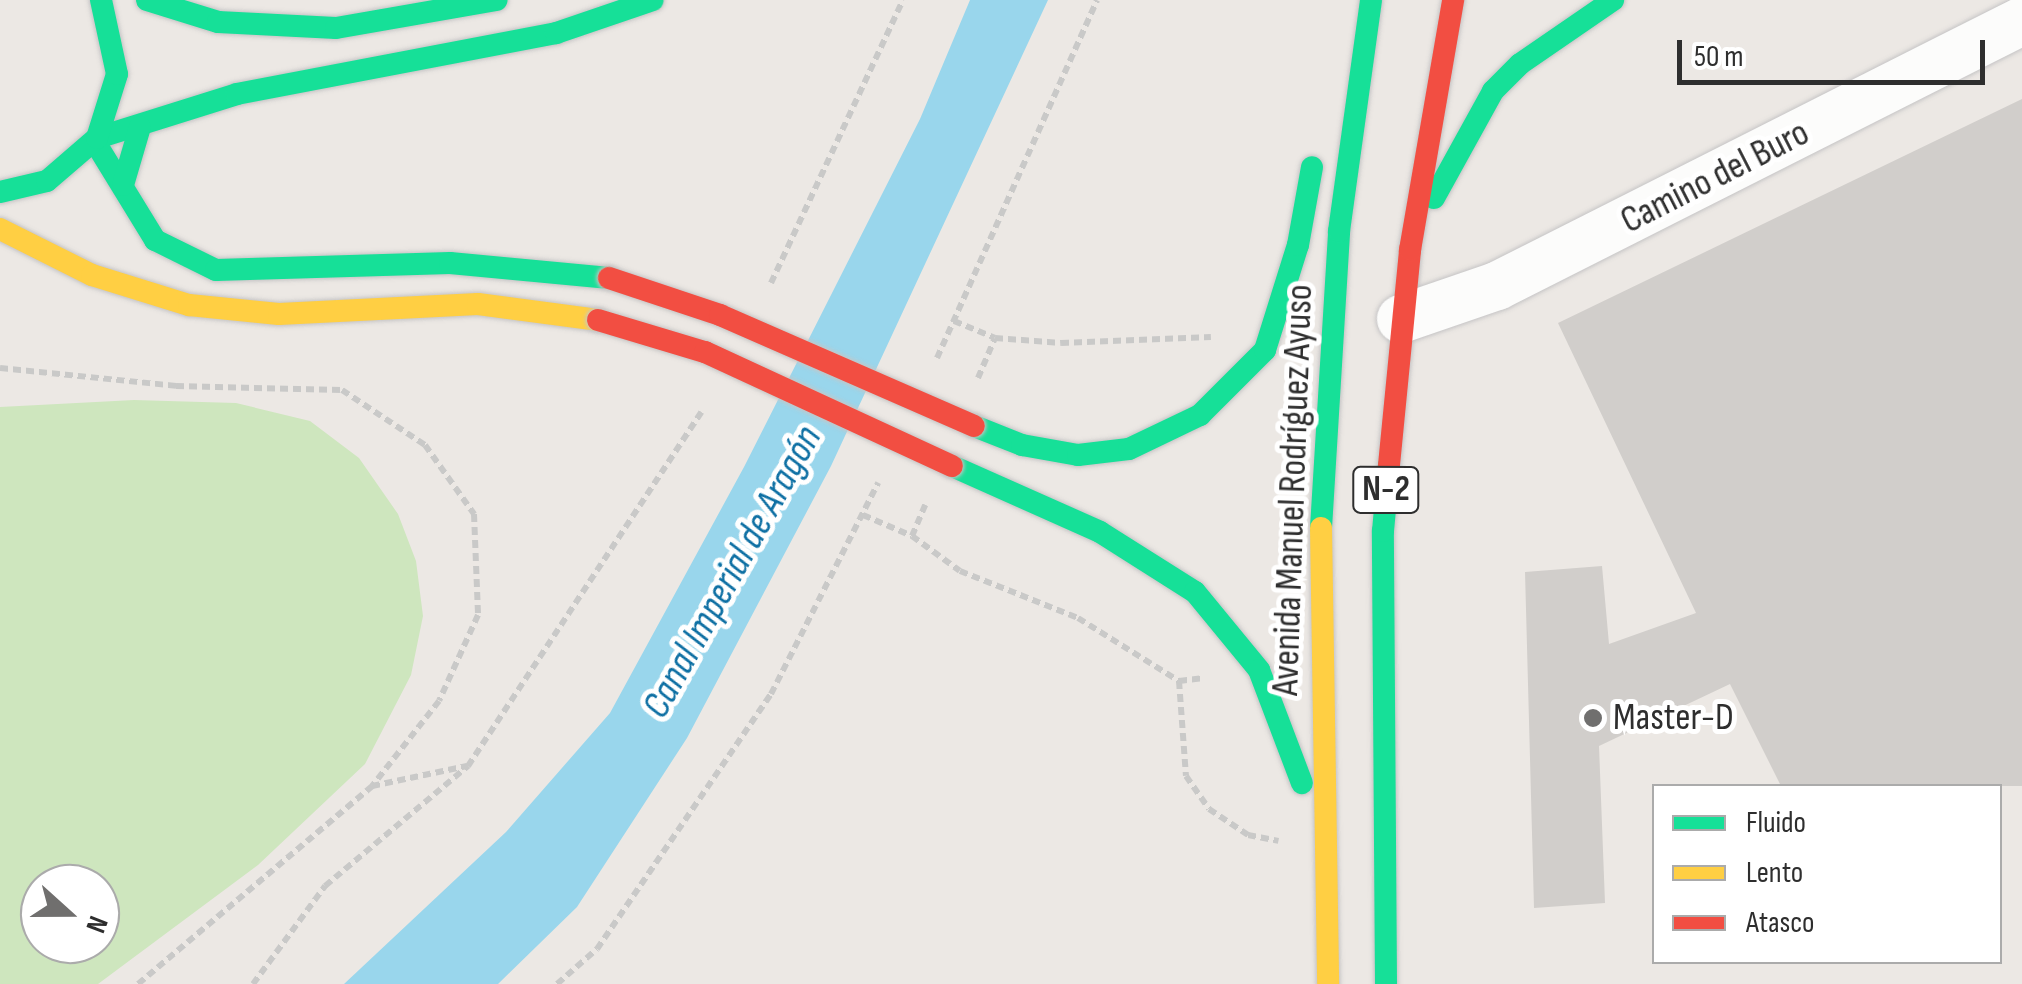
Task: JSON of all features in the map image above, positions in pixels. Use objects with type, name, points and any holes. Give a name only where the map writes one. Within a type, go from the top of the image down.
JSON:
[{"type":"main road","points":[[101,0],[117,74],[96,140],[155,240],[216,270],[450,263],[609,278],[720,314],[1022,445],[1078,455],[1130,449],[1200,415],[1266,350],[1298,245],[1316,148]]},
{"type":"main road","points":[[147,0],[218,22],[336,28],[497,0]]},
{"type":"main road","points":[[0,192],[47,181],[96,140],[270,86],[556,33],[653,0]]},
{"type":"main road","points":[[1336,71],[1359,0]]},
{"type":"main road","name":"Avenida Manuel Rodríguez Ayuso","points":[[1328,984],[1322,850],[1320,472],[1339,231],[1371,0]]},
{"type":"main road","name":"N-2","points":[[1386,984],[1383,531],[1410,250],[1454,0]]},
{"type":"main road","points":[[1410,250],[1493,91],[1520,64],[1613,0]]},
{"type":"main road","points":[[123,185],[140,128]]},
{"type":"main road","points":[[0,229],[92,276],[189,305],[279,314],[478,304],[598,320],[705,352],[952,466],[1152,561],[1230,626],[1283,718],[1322,850]]},
{"type":"street","name":"Camino del Buro","points":[[1402,319],[1498,286],[2022,21]]},
{"type":"path","points":[[771,283],[903,0]]},
{"type":"path","points":[[930,374],[1097,0]]},
{"type":"path","points":[[954,322],[994,338],[1061,343],[1226,336],[1266,350]]},
{"type":"path","points":[[0,368],[176,386],[342,390],[425,445],[474,514],[478,615],[439,700],[372,786],[138,984]]},
{"type":"path","points":[[253,984],[324,886],[468,766],[701,412]]},
{"type":"path","points":[[557,984],[597,948],[770,694],[880,480]]},
{"type":"path","points":[[864,515],[912,536],[960,570],[1078,618],[1178,681],[1186,776],[1209,810],[1248,835],[1322,850]]},
{"type":"path","points":[[372,786],[468,766]]},
{"type":"green space","points":[[134,400],[236,403],[310,421],[359,458],[398,514],[416,561],[423,616],[411,675],[365,764],[258,865],[98,984],[0,984],[0,407]]},
{"type":"water","name":"Canal Imperial de Aragón","points":[[970,0],[1048,0],[831,466],[687,738],[577,907],[498,984],[344,984],[506,832],[610,713],[744,467],[920,119]]},
{"type":"building","points":[[2022,99],[2022,786],[1780,784],[1730,684],[1599,746],[1605,903],[1534,908],[1525,572],[1602,566],[1609,644],[1696,613],[1558,323]]},
{"type":"traffic: fast","points":[[0,192],[47,181],[97,138],[117,74],[101,0]]},
{"type":"traffic: fast","points":[[147,0],[218,22],[336,28],[497,0]]},
{"type":"traffic: fast","points":[[97,138],[237,94],[556,33],[653,0]]},
{"type":"traffic: fast","points":[[1321,528],[1339,231],[1371,0]]},
{"type":"traffic: fast","points":[[1434,198],[1493,91],[1520,64],[1613,0]]},
{"type":"traffic: fast","points":[[123,185],[140,127]]},
{"type":"traffic: fast","points":[[95,142],[155,240],[216,270],[450,263],[609,278]]},
{"type":"traffic: fast","points":[[974,426],[1022,445],[1078,455],[1129,449],[1200,415],[1265,350],[1298,245],[1312,167]]},
{"type":"traffic: fast","points":[[1386,984],[1383,531],[1389,465]]},
{"type":"traffic: fast","points":[[952,466],[1100,532],[1195,592],[1259,670],[1302,783]]},
{"type":"traffic: slow","points":[[0,229],[92,275],[189,305],[279,314],[478,304],[598,320]]},
{"type":"traffic: slow","points":[[1321,528],[1328,984]]},
{"type":"traffic: jam","points":[[1389,465],[1410,250],[1453,0]]},
{"type":"traffic: jam","points":[[609,278],[720,315],[974,426]]},
{"type":"traffic: jam","points":[[598,320],[705,352],[952,466]]},
{"type":"place","name":"Master-D","points":[[1593,718]]}]
